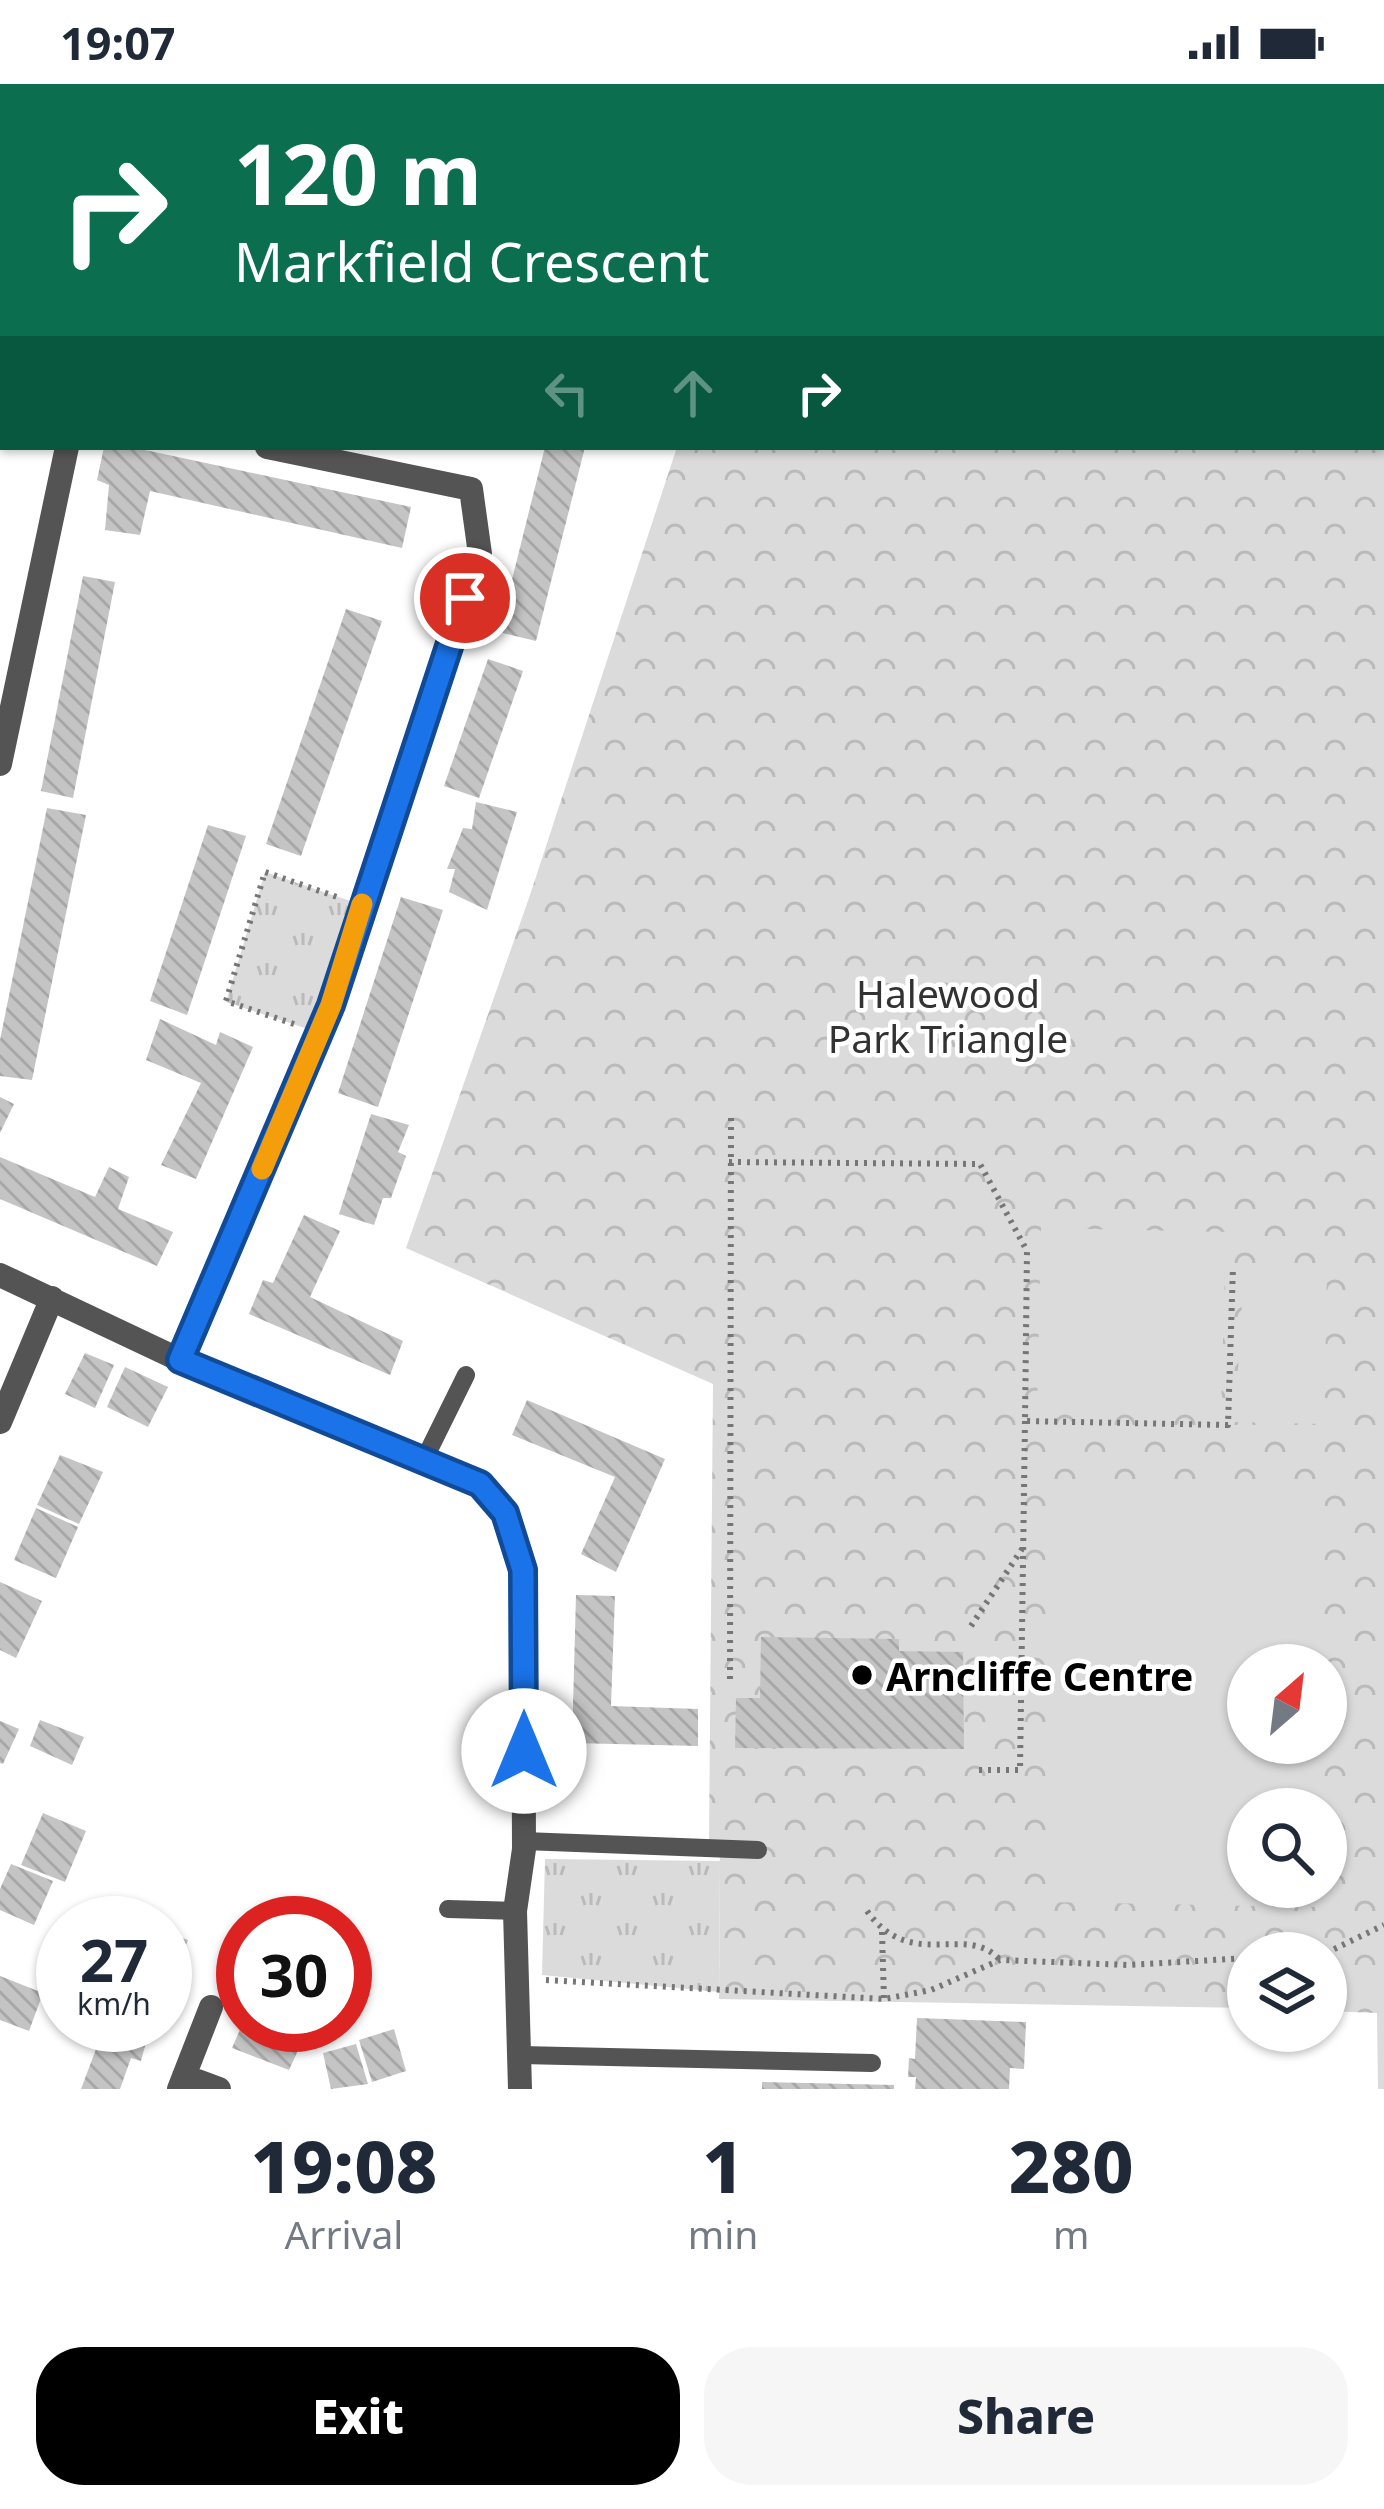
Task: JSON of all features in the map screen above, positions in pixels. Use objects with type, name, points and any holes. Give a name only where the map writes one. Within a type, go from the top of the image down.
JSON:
[{"type":"street","points":[[0,764],[66,450]]},
{"type":"street","points":[[180,1360],[320,1033],[480,554],[471,489],[282,450]]},
{"type":"street","points":[[0,1275],[180,1360],[425,1458],[480,1484],[505,1513],[523,1570],[524,1841],[515,1911],[520,2089]]},
{"type":"street","points":[[0,1423],[52,1298]]},
{"type":"street","points":[[211,2007],[181,2082],[219,2089]]},
{"type":"lane","points":[[425,1458],[466,1375]]},
{"type":"lane","points":[[524,1841],[758,1850]]},
{"type":"lane","points":[[448,1909],[515,1911]]},
{"type":"lane","points":[[520,2055],[872,2063]]},
{"type":"path","points":[[320,1033],[226,1001],[265,872],[362,905]]},
{"type":"path","points":[[730,1678],[731,1112]]},
{"type":"path","points":[[729,1162],[980,1164],[1027,1251],[1020,1770],[980,1770]]},
{"type":"path","points":[[1025,1421],[1228,1425],[1233,1266]]},
{"type":"path","points":[[971,1626],[1023,1547]]},
{"type":"path","points":[[867,1911],[882,1932],[884,1999]]},
{"type":"path","points":[[1347,1943],[1384,1925]]},
{"type":"path","points":[[882,1932],[925,1946],[972,1943],[989,1948],[1000,1960]]},
{"type":"path","points":[[518,1978],[884,1999],[931,1990],[1000,1960],[1128,1965],[1227,1959]]},
{"type":"green space","name":"Halewood Park Triangle","points":[[676,450],[1384,450],[1384,2089],[1378,2089],[1377,2013],[1347,2012],[1347,1932],[1227,1932],[1227,2008],[719,1999],[720,1841],[709,1840],[713,1384],[406,1248],[530,895]]},
{"type":"green space","points":[[265,872],[362,905],[320,1033],[226,1002]]},
{"type":"green space","points":[[1041,1228],[1226,1232],[1221,1415],[1037,1411]]},
{"type":"green space","points":[[1244,1269],[1327,1271],[1324,1424],[1235,1422]]},
{"type":"green space","points":[[1053,1488],[1325,1492],[1322,1644],[1227,1644],[1227,1764],[1321,1764],[1320,1788],[1227,1788],[1227,1905],[1047,1902]]},
{"type":"green space","points":[[545,1859],[720,1861],[719,1992],[542,1975]]},
{"type":"building","points":[[103,450],[145,450],[411,507],[402,548],[150,491],[140,535],[105,530],[109,485],[97,480]]},
{"type":"building","points":[[544,450],[584,450],[536,641],[499,632]]},
{"type":"building","points":[[83,576],[115,582],[73,798],[41,791]]},
{"type":"building","points":[[346,609],[382,621],[301,856],[266,844]]},
{"type":"building","points":[[488,659],[523,671],[479,798],[444,786]]},
{"type":"building","points":[[476,802],[517,812],[487,910],[449,892],[455,869],[447,869],[463,828],[472,829]]},
{"type":"building","points":[[47,808],[86,815],[32,1080],[0,1076],[0,1040]]},
{"type":"building","points":[[208,825],[246,836],[187,1015],[150,1001]]},
{"type":"building","points":[[401,897],[443,910],[378,1107],[338,1093]]},
{"type":"building","points":[[160,1019],[216,1045],[220,1032],[253,1047],[196,1179],[161,1165],[201,1083],[146,1060]]},
{"type":"building","points":[[0,1097],[14,1104],[0,1133]]},
{"type":"building","points":[[371,1114],[409,1125],[398,1152],[406,1156],[391,1198],[383,1198],[374,1225],[339,1214]]},
{"type":"building","points":[[0,1157],[95,1197],[109,1167],[129,1177],[118,1209],[173,1232],[157,1266],[0,1199]]},
{"type":"building","points":[[304,1215],[340,1231],[310,1297],[403,1341],[390,1375],[249,1314],[263,1280],[273,1283]]},
{"type":"building","points":[[85,1353],[114,1365],[95,1408],[65,1394]]},
{"type":"building","points":[[125,1367],[168,1387],[148,1427],[107,1407]]},
{"type":"building","points":[[527,1400],[665,1459],[616,1572],[581,1554],[615,1477],[512,1435]]},
{"type":"building","points":[[60,1455],[103,1472],[79,1524],[37,1505]]},
{"type":"building","points":[[36,1508],[78,1527],[56,1578],[14,1560]]},
{"type":"building","points":[[0,1582],[42,1601],[16,1658],[0,1650]]},
{"type":"building","points":[[576,1595],[615,1596],[611,1706],[698,1709],[698,1746],[572,1743]]},
{"type":"building","name":"Arncliffe Centre","points":[[761,1637],[899,1639],[899,1651],[963,1652],[964,1749],[735,1748],[736,1698],[760,1698]]},
{"type":"building","points":[[40,1720],[84,1737],[72,1765],[30,1746]]},
{"type":"building","points":[[0,1721],[19,1729],[3,1764],[0,1763]]},
{"type":"building","points":[[43,1813],[86,1831],[65,1882],[21,1865]]},
{"type":"building","points":[[11,1864],[53,1881],[47,1896],[36,1896],[34,1925],[0,1910],[0,1889]]},
{"type":"building","points":[[0,1976],[36,1990],[36,2012],[29,2031],[0,2020]]},
{"type":"building","points":[[917,2018],[1026,2022],[1024,2069],[1010,2068],[1009,2089],[915,2089],[916,2077],[908,2077],[909,2058],[915,2059]]},
{"type":"building","points":[[394,2029],[406,2071],[372,2082],[363,2052],[372,2052],[372,2036]]},
{"type":"building","points":[[95,2052],[143,2052],[141,2061],[131,2058],[120,2089],[81,2089]]},
{"type":"building","points":[[242,2052],[297,2052],[289,2070]]},
{"type":"building","points":[[358,2052],[368,2084],[331,2089],[323,2053]]},
{"type":"building","points":[[762,2082],[894,2085],[894,2089],[762,2089]]},
{"type":"slow traffic","points":[[262,1169],[331,1005],[362,904]]},
{"type":"place","name":"Arncliffe Centre","points":[[862,1675]]},
{"type":"route","points":[[465,598],[331,1005],[180,1360],[480,1484],[505,1513],[523,1570],[524,1751]]}]
